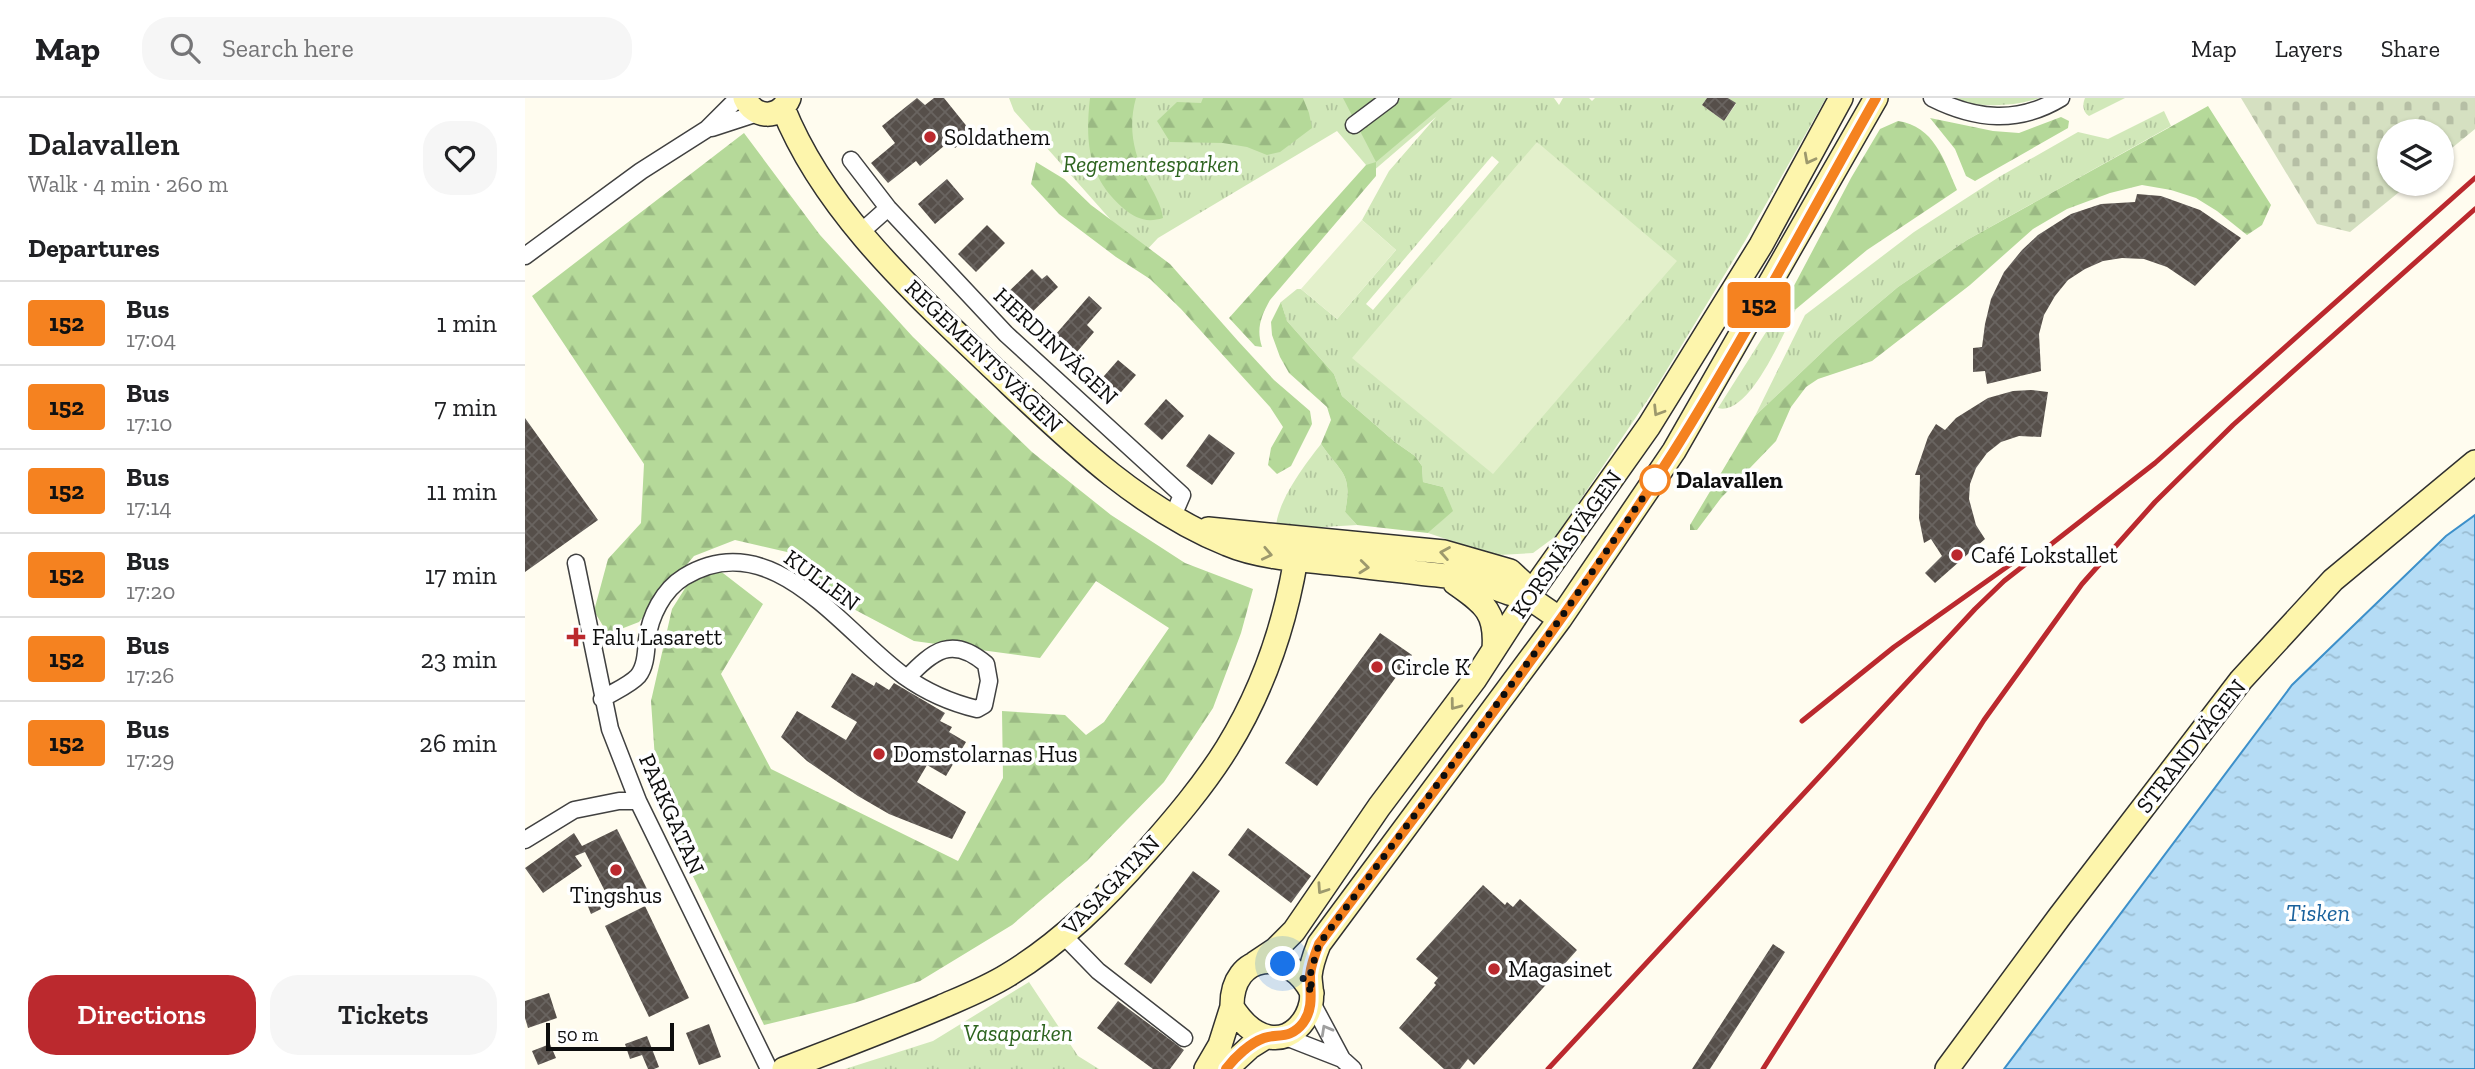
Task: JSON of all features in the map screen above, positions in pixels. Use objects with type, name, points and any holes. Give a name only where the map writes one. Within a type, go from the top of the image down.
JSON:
[{"type":"street","points":[[707,130],[739,98]]},
{"type":"street","points":[[1354,125],[1390,98]]},
{"type":"street","name":"KORSNÄSVÄGEN","points":[[1255,963],[1276,949],[1294,931],[1379,807],[1475,679],[1528,597],[1649,426],[1761,245],[1841,98]]},
{"type":"street","name":"KORSNÄSVÄGEN","points":[[1311,997],[1310,975],[1319,944],[1560,619],[1674,451],[1876,98]]},
{"type":"street","points":[[1932,98],[1969,112],[2003,117],[2049,106],[2061,98]]},
{"type":"street","points":[[525,256],[642,171],[707,130],[774,104]]},
{"type":"street","name":"REGEMENTSVÄGEN","points":[[774,104],[803,153],[861,232],[925,303],[1034,407],[1109,472],[1152,504],[1231,546],[1444,552],[1510,571]]},
{"type":"street","name":"HERDINVÄGEN","points":[[851,160],[888,208],[1006,334],[1182,495],[1173,516]]},
{"type":"street","points":[[861,232],[888,208]]},
{"type":"street","name":"STRANDVÄGEN","points":[[1947,1069],[2060,916],[2241,680],[2333,580],[2475,462]]},
{"type":"street","name":"REGEMENTSVÄGEN","points":[[1297,549],[1447,576],[1462,576],[1517,596],[1528,597]]},
{"type":"street","name":"VASAGATAN","points":[[784,1069],[908,1021],[993,984],[1063,935],[1128,872],[1180,813],[1243,722],[1268,664],[1287,602],[1297,549]]},
{"type":"street","points":[[1510,571],[1537,567],[1560,552]]},
{"type":"street","name":"KULLEN","points":[[602,699],[638,676],[645,661],[651,621],[663,597],[682,578],[706,567],[733,562],[754,564],[786,577],[907,678],[933,693],[977,709],[984,705],[989,681],[986,664],[966,651],[954,649],[929,655],[907,678]]},
{"type":"street","name":"PARKGATAN","points":[[576,563],[610,729],[638,801],[769,1069]]},
{"type":"street","points":[[1510,571],[1524,584],[1528,597],[1560,619]]},
{"type":"street","points":[[1447,576],[1484,604],[1492,618],[1494,649]]},
{"type":"street","points":[[525,840],[574,810],[619,801],[638,801]]},
{"type":"street","points":[[1063,935],[1098,971],[1184,1038]]},
{"type":"street","points":[[1206,1069],[1220,1045],[1232,1007],[1237,979],[1255,963],[1272,961],[1294,969],[1306,981],[1311,997],[1347,1064]]},
{"type":"street","points":[[1226,1069],[1250,1047],[1296,1030],[1303,1023],[1311,997]]},
{"type":"street","points":[[1232,1007],[1246,1025],[1347,1064]]},
{"type":"green space","name":"Regementesparken","points":[[1009,98],[1554,98],[1559,105],[1563,98],[1589,98],[1592,101],[1595,98],[1707,98],[1702,105],[1724,121],[1736,104],[1728,98],[1826,98],[1745,241],[1657,386],[1556,536],[1533,553],[1499,555],[1428,533],[1452,511],[1443,487],[1423,482],[1422,466],[1415,456],[1342,396],[1334,374],[1287,321],[1281,302],[1297,289],[1301,289],[1337,319],[1396,250],[1362,220],[1389,171],[1436,117],[1372,172],[1337,131],[1158,238],[1142,255],[1014,111]],"holes":[[[1492,156],[1499,162],[1373,310],[1366,304]]]},
{"type":"green space","points":[[1090,98],[1136,98],[1132,119],[1135,149],[1159,202],[1163,218],[1147,220],[1132,215],[1102,184],[1091,158],[1089,144]]},
{"type":"green space","points":[[1203,98],[1303,98],[1312,128],[1280,152],[1267,155],[1247,147],[1223,143],[1170,142],[1157,121],[1177,102],[1201,103]]},
{"type":"green space","points":[[1343,98],[1452,98],[1376,162]]},
{"type":"green space","points":[[1940,98],[2040,98],[2015,104],[1990,105]]},
{"type":"green space","points":[[2085,98],[2125,98],[2089,116],[2084,108]]},
{"type":"green space","points":[[2241,98],[2475,98],[2475,129],[2454,146],[2454,119],[2377,119],[2377,196],[2394,196],[2350,232],[2317,224]]},
{"type":"green space","points":[[2208,106],[2271,205],[2262,225],[2247,235],[2196,198],[2142,185],[2110,193],[2067,209],[2033,229],[1970,285],[1872,361],[1818,379],[1806,387],[1791,407],[1776,441],[1721,498],[1697,530],[1690,530],[1690,525],[1755,416],[1835,340],[1898,287],[1967,240]]},
{"type":"green space","points":[[2164,111],[2171,126],[1967,240],[1898,287],[1835,340],[1755,416],[1805,315],[1914,232],[1999,177],[2078,132],[2108,139]]},
{"type":"green space","points":[[2061,117],[2069,121],[2068,128],[1975,181],[1966,176],[1955,149],[1930,118],[1993,131],[2019,133]]},
{"type":"green space","points":[[1898,121],[1910,124],[1929,137],[1942,156],[1957,190],[1867,250],[1796,309],[1790,310],[1787,307],[1787,299],[1851,178],[1880,129]]},
{"type":"green space","points":[[744,133],[820,235],[913,337],[1032,452],[1111,515],[1185,563],[1253,589],[1241,633],[1213,708],[1164,782],[1087,861],[1012,925],[920,981],[854,1003],[764,1025],[658,803],[651,701],[672,609],[689,582],[719,570],[763,604],[721,674],[771,769],[958,861],[1003,778],[1002,711],[1065,715],[1086,735],[1104,722],[1169,628],[1096,581],[1040,658],[914,641],[829,596],[800,555],[735,540],[694,556],[639,622],[608,634],[594,611],[608,559],[641,523],[644,464],[532,296]]},
{"type":"green space","points":[[1537,142],[1677,261],[1493,474],[1352,358]]},
{"type":"green space","points":[[1036,162],[1064,179],[1091,205],[1170,264],[1274,380],[1310,411],[1312,424],[1291,466],[1277,474],[1268,465],[1271,448],[1283,427],[1270,407],[1150,279],[1059,214],[1031,184]]},
{"type":"green space","points":[[1376,162],[1376,176],[1270,300],[1260,323],[1262,347],[1255,346],[1229,318],[1366,165]]},
{"type":"green space","points":[[1362,220],[1396,250],[1337,319],[1301,289]]},
{"type":"green space","points":[[1787,299],[1790,310],[1796,309],[1765,370],[1742,399],[1730,407],[1718,408]]},
{"type":"green space","points":[[1281,302],[1287,321],[1334,374],[1342,396],[1415,456],[1422,466],[1423,482],[1443,487],[1453,511],[1428,533],[1357,525],[1345,512],[1346,481],[1321,444],[1331,420],[1327,407],[1289,373],[1272,335],[1271,322]]},
{"type":"green space","points":[[1321,444],[1343,474],[1347,489],[1345,512],[1357,525],[1276,530],[1280,508],[1286,496]]},
{"type":"green space","name":"Vasaparken","points":[[1029,982],[1078,1056],[1099,1069],[845,1069],[933,1041]]},
{"type":"water","name":"Tisken","points":[[2475,515],[2475,1069],[2004,1069],[2292,685],[2446,536]]},
{"type":"building","name":"Soldathem","points":[[917,98],[925,105],[934,98],[944,98],[973,134],[955,148],[950,141],[920,166],[916,161],[888,183],[871,163],[895,143],[882,126]]},
{"type":"building","points":[[1707,98],[1728,98],[1736,103],[1724,121],[1702,105]]},
{"type":"building","points":[[947,179],[964,199],[935,224],[918,204]]},
{"type":"building","points":[[2137,194],[2161,196],[2200,210],[2241,238],[2195,286],[2167,267],[2144,259],[2103,261],[2085,269],[2068,280],[2044,315],[2039,334],[2041,371],[1987,384],[1985,371],[1973,372],[1973,348],[1982,347],[1991,299],[2004,272],[2038,235],[2071,214],[2101,204],[2135,202]]},
{"type":"building","points":[[987,225],[1005,243],[976,272],[958,254]]},
{"type":"building","points":[[1032,269],[1042,279],[1047,275],[1058,287],[1024,320],[1003,297]]},
{"type":"building","points":[[1089,296],[1102,308],[1087,325],[1094,332],[1070,360],[1049,342]]},
{"type":"building","points":[[1118,360],[1136,375],[1115,399],[1097,384]]},
{"type":"building","points":[[2013,391],[2048,392],[2041,437],[2019,436],[2001,442],[1987,453],[1976,468],[1970,484],[1969,499],[1976,525],[1985,539],[1935,583],[1925,573],[1942,556],[1931,539],[1924,543],[1919,518],[1920,475],[1915,475],[1928,437],[1936,424],[1945,430],[1956,418],[1988,398]]},
{"type":"building","points":[[1166,399],[1184,416],[1162,440],[1144,424]]},
{"type":"building","points":[[525,418],[598,520],[525,572]]},
{"type":"building","points":[[1209,434],[1235,453],[1212,485],[1186,466]]},
{"type":"building","points":[[1380,633],[1412,655],[1317,786],[1285,763]]},
{"type":"building","name":"Domstolarnas Hus","points":[[852,673],[874,686],[876,682],[889,690],[894,683],[945,713],[940,721],[952,727],[949,732],[966,742],[946,776],[927,765],[917,782],[966,812],[952,839],[889,814],[858,796],[807,761],[781,737],[797,711],[846,740],[857,722],[831,707]]},
{"type":"building","points":[[1248,828],[1311,876],[1291,903],[1228,855]]},
{"type":"building","name":"Tingshus","points":[[617,829],[647,889],[613,907],[585,852],[575,856],[582,866],[543,893],[525,868],[574,833],[582,846]]},
{"type":"building","points":[[1193,871],[1220,891],[1151,984],[1124,964]]},
{"type":"building","name":"Magasinet","points":[[1483,885],[1505,905],[1507,902],[1513,907],[1520,899],[1577,950],[1474,1065],[1468,1059],[1460,1069],[1444,1069],[1399,1028],[1436,985],[1434,983],[1438,978],[1416,959]]},
{"type":"building","points":[[598,900],[601,909],[591,914],[587,904]]},
{"type":"building","points":[[645,906],[689,998],[649,1017],[605,926]]},
{"type":"building","points":[[1773,944],[1785,952],[1710,1069],[1692,1069]]},
{"type":"building","points":[[549,993],[557,1018],[528,1028],[525,1001]]},
{"type":"building","points":[[1118,1001],[1184,1050],[1170,1069],[1153,1069],[1097,1028]]},
{"type":"building","points":[[709,1024],[721,1057],[699,1065],[686,1033]]},
{"type":"building","points":[[647,1036],[659,1067],[654,1069],[648,1069],[642,1055],[630,1059],[625,1044]]},
{"type":"building","points":[[550,1044],[556,1058],[538,1065],[532,1051]]},
{"type":"railway","points":[[1548,1069],[2004,581],[2155,463],[2475,178]]},
{"type":"railway","points":[[1763,1069],[1984,720],[2082,584],[2155,502],[2233,425],[2475,209]]},
{"type":"railway","points":[[1802,721],[1894,647],[2011,564]]},
{"type":"bus line","name":"152","points":[[1226,1069],[1255,1043],[1266,1037],[1276,1038],[1289,1034],[1303,1023],[1311,1001],[1310,975],[1319,944],[1560,619],[1655,480],[1876,98]]},
{"type":"place","name":"Soldathem","points":[[930,137]]},
{"type":"place","name":"Dalavallen","points":[[1655,480]]},
{"type":"place","name":"Café Lokstallet","points":[[1957,555]]},
{"type":"place","name":"Falu Lasarett","points":[[576,637]]},
{"type":"place","name":"Circle K","points":[[1377,667]]},
{"type":"place","name":"Domstolarnas Hus","points":[[879,754]]},
{"type":"place","name":"Tingshus","points":[[616,870]]},
{"type":"place","name":"Magasinet","points":[[1494,969]]},
{"type":"route","points":[[1283,964],[1301,975],[1312,993],[1310,975],[1319,944],[1560,619],[1655,480]]}]
